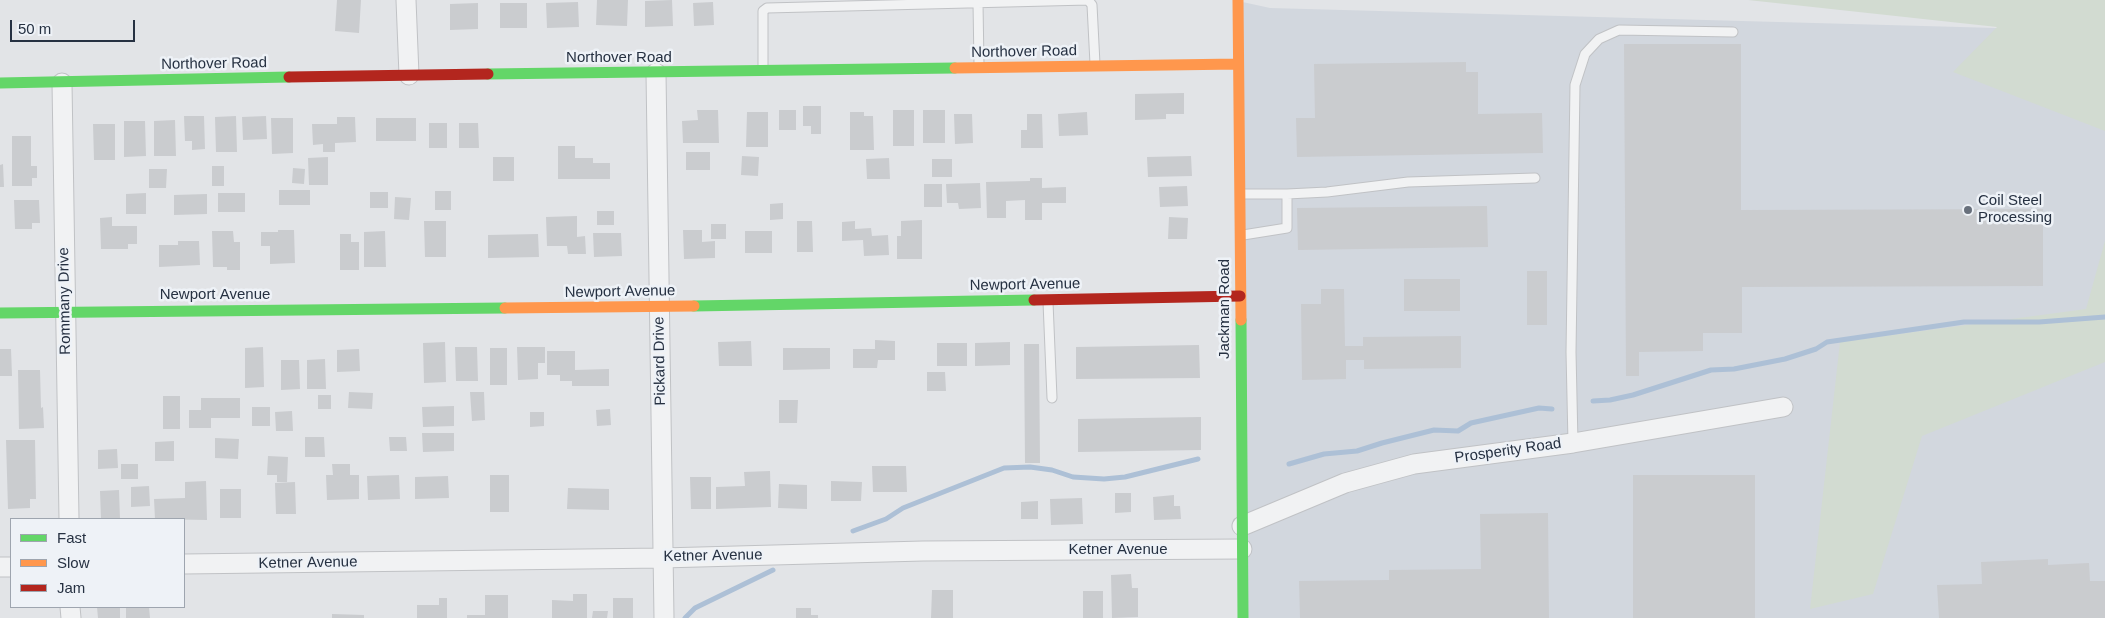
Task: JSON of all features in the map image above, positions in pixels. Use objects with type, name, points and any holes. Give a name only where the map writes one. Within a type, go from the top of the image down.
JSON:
[{"type":"street","points":[[406,0],[409,75]]},
{"type":"street","name":"Jackman Road","points":[[1238,0],[1243,618]]},
{"type":"street","name":"Northover Road","points":[[0,84],[409,75],[764,72],[1238,64]]},
{"type":"street","name":"Pickard Drive","points":[[656,73],[664,618]]},
{"type":"street","name":"Rommany Drive","points":[[62,83],[69,518]]},
{"type":"street","name":"Newport Avenue","points":[[0,313],[659,307],[1240,296]]},
{"type":"street","name":"Prosperity Road","points":[[1242,526],[1345,484],[1414,464],[1573,442],[1783,407]]},
{"type":"street","name":"Ketner Avenue","points":[[185,564],[662,558],[924,551],[1242,549]]},
{"type":"lane","points":[[764,72],[763,11],[767,8],[1088,0],[1092,5],[1095,66]]},
{"type":"lane","points":[[978,3],[979,68]]},
{"type":"lane","points":[[1573,442],[1571,352],[1576,84],[1585,54],[1599,39],[1619,30],[1733,32]]},
{"type":"lane","points":[[1239,194],[1327,192],[1408,182],[1535,178]]},
{"type":"lane","points":[[1240,236],[1287,228],[1287,194]]},
{"type":"lane","points":[[1048,300],[1052,398]]},
{"type":"shaded area","points":[[1748,0],[2105,0],[2105,131],[1953,72],[1997,27]]},
{"type":"shaded area","points":[[1238,1],[1270,8],[2105,31],[2105,618],[1245,618]]},
{"type":"shaded area","points":[[2105,241],[2105,362],[1922,436],[1873,594],[1810,609],[1840,342],[2086,309]]},
{"type":"building","points":[[337,0],[361,0],[359,33],[335,31]]},
{"type":"building","points":[[597,0],[628,0],[627,26],[596,25]]},
{"type":"building","points":[[672,0],[673,26],[645,27],[645,1]]},
{"type":"building","points":[[578,2],[579,27],[547,28],[546,3]]},
{"type":"building","points":[[713,2],[714,25],[694,26],[693,3]]},
{"type":"building","points":[[478,3],[478,29],[450,30],[450,4]]},
{"type":"building","points":[[500,3],[527,3],[527,28],[500,28]]},
{"type":"building","name":"Coil Steel Processing","points":[[1624,44],[1741,44],[1741,210],[2043,209],[2043,286],[1742,287],[1742,333],[1703,333],[1703,351],[1639,352],[1639,376],[1626,376]]},
{"type":"building","points":[[1466,62],[1466,72],[1478,72],[1478,114],[1542,113],[1543,153],[1297,157],[1296,118],[1315,118],[1314,64]]},
{"type":"building","points":[[1184,93],[1184,114],[1166,114],[1166,119],[1135,120],[1135,94]]},
{"type":"building","points":[[803,106],[821,106],[821,134],[811,134],[811,126],[803,126]]},
{"type":"building","points":[[697,110],[718,110],[719,143],[683,143],[682,121],[698,120]]},
{"type":"building","points":[[779,110],[796,110],[796,130],[779,130]]},
{"type":"building","points":[[893,110],[914,110],[914,146],[893,146]]},
{"type":"building","points":[[923,110],[945,110],[945,143],[923,143]]},
{"type":"building","points":[[747,112],[768,112],[768,147],[746,147]]},
{"type":"building","points":[[850,112],[864,112],[864,116],[873,116],[874,150],[850,150]]},
{"type":"building","points":[[1087,112],[1088,135],[1059,136],[1058,114]]},
{"type":"building","points":[[954,114],[972,114],[973,143],[955,144]]},
{"type":"building","points":[[1027,114],[1042,114],[1043,148],[1021,148],[1021,130],[1027,130]]},
{"type":"building","points":[[184,116],[204,116],[205,149],[192,150],[192,141],[185,141]]},
{"type":"building","points":[[236,116],[237,152],[216,152],[215,117]]},
{"type":"building","points":[[266,116],[267,139],[243,140],[242,117]]},
{"type":"building","points":[[337,117],[355,117],[356,142],[335,143],[335,152],[323,152],[323,144],[313,145],[312,124],[337,124]]},
{"type":"building","points":[[271,118],[293,118],[293,153],[272,154]]},
{"type":"building","points":[[376,118],[416,118],[416,141],[376,141]]},
{"type":"building","points":[[175,120],[176,156],[154,156],[154,121]]},
{"type":"building","points":[[124,121],[145,121],[146,156],[124,157]]},
{"type":"building","points":[[429,123],[447,123],[447,148],[429,148]]},
{"type":"building","points":[[459,123],[478,123],[479,148],[459,148]]},
{"type":"building","points":[[93,124],[115,124],[115,160],[94,160]]},
{"type":"building","points":[[12,136],[31,136],[31,166],[37,166],[37,178],[32,178],[32,186],[12,186]]},
{"type":"building","points":[[558,146],[575,146],[575,158],[593,158],[593,163],[610,163],[610,179],[558,179]]},
{"type":"building","points":[[686,152],[710,152],[710,170],[686,170]]},
{"type":"building","points":[[742,156],[759,157],[758,176],[741,175]]},
{"type":"building","points":[[1191,156],[1192,176],[1148,177],[1147,157]]},
{"type":"building","points":[[328,157],[328,185],[309,185],[308,158]]},
{"type":"building","points":[[493,157],[514,157],[514,181],[493,181]]},
{"type":"building","points":[[889,158],[890,179],[867,179],[866,159]]},
{"type":"building","points":[[932,159],[952,159],[952,177],[932,177]]},
{"type":"building","points":[[3,164],[4,187],[0,187],[0,165]]},
{"type":"building","points":[[212,166],[224,166],[224,186],[212,186]]},
{"type":"building","points":[[293,168],[305,169],[304,184],[292,183]]},
{"type":"building","points":[[149,169],[167,169],[166,188],[149,188]]},
{"type":"building","points":[[1030,178],[1042,178],[1042,188],[1066,187],[1066,203],[1042,203],[1042,220],[1025,220],[1025,200],[1006,201],[1006,218],[987,218],[986,182],[1030,181]]},
{"type":"building","points":[[980,183],[981,208],[959,209],[958,203],[947,203],[946,184]]},
{"type":"building","points":[[924,184],[942,184],[942,207],[924,207]]},
{"type":"building","points":[[1187,186],[1188,206],[1160,207],[1159,187]]},
{"type":"building","points":[[279,190],[310,190],[310,205],[279,205]]},
{"type":"building","points":[[435,191],[451,191],[451,210],[435,210]]},
{"type":"building","points":[[370,192],[388,192],[388,208],[370,208]]},
{"type":"building","points":[[146,193],[146,214],[126,214],[126,194]]},
{"type":"building","points":[[218,193],[245,193],[245,212],[218,212]]},
{"type":"building","points":[[207,194],[207,214],[174,215],[174,195]]},
{"type":"building","points":[[395,197],[411,198],[409,220],[394,219]]},
{"type":"building","points":[[14,200],[39,200],[40,223],[32,223],[32,229],[15,229]]},
{"type":"building","points":[[783,203],[783,219],[770,220],[770,204]]},
{"type":"building","points":[[1487,206],[1488,247],[1298,250],[1297,208]]},
{"type":"building","points":[[597,211],[614,211],[614,225],[597,225]]},
{"type":"building","points":[[577,216],[577,237],[585,236],[586,254],[568,254],[567,246],[547,246],[546,217]]},
{"type":"building","points":[[112,217],[112,226],[137,226],[137,244],[128,244],[128,249],[101,249],[100,218]]},
{"type":"building","points":[[1169,217],[1188,218],[1187,239],[1168,239]]},
{"type":"building","points":[[922,220],[922,259],[897,259],[897,236],[901,236],[901,221]]},
{"type":"building","points":[[424,221],[446,221],[446,257],[425,257]]},
{"type":"building","points":[[797,221],[812,221],[813,252],[797,252]]},
{"type":"building","points":[[855,221],[855,229],[871,228],[872,236],[888,235],[889,255],[864,256],[863,240],[842,241],[842,222]]},
{"type":"building","points":[[711,224],[726,224],[726,239],[711,239]]},
{"type":"building","points":[[278,230],[294,230],[295,263],[270,264],[270,246],[261,246],[261,232],[278,232]]},
{"type":"building","points":[[683,230],[702,230],[702,242],[715,241],[715,258],[684,259]]},
{"type":"building","points":[[212,231],[233,231],[234,242],[240,242],[240,270],[227,270],[227,267],[213,267]]},
{"type":"building","points":[[385,231],[386,267],[364,267],[364,232]]},
{"type":"building","points":[[745,231],[772,231],[772,253],[745,253]]},
{"type":"building","points":[[593,233],[621,233],[622,256],[594,257]]},
{"type":"building","points":[[340,234],[351,234],[351,242],[359,242],[359,270],[340,270]]},
{"type":"building","points":[[538,234],[539,257],[488,258],[488,235]]},
{"type":"building","points":[[178,241],[199,241],[200,265],[159,267],[159,245],[178,245]]},
{"type":"building","points":[[1527,271],[1547,271],[1547,325],[1527,325]]},
{"type":"building","points":[[1404,279],[1460,279],[1460,311],[1404,311]]},
{"type":"building","points":[[1321,289],[1344,289],[1345,346],[1363,346],[1363,337],[1461,336],[1461,368],[1364,369],[1364,360],[1346,360],[1346,379],[1302,380],[1301,304],[1321,304]]},
{"type":"building","points":[[875,340],[895,341],[895,360],[878,360],[877,368],[853,368],[853,349],[875,349]]},
{"type":"building","points":[[751,341],[752,366],[719,366],[718,342]]},
{"type":"building","points":[[445,342],[446,382],[424,383],[423,343]]},
{"type":"building","points":[[1010,342],[1010,365],[975,366],[975,343]]},
{"type":"building","points":[[937,343],[967,343],[967,366],[937,366]]},
{"type":"building","points":[[1024,344],[1039,344],[1040,463],[1025,463]]},
{"type":"building","points":[[1199,345],[1200,378],[1076,379],[1076,347]]},
{"type":"building","points":[[263,347],[264,387],[245,388],[245,348]]},
{"type":"building","points":[[455,347],[477,347],[478,381],[456,381]]},
{"type":"building","points":[[517,347],[545,347],[545,363],[538,363],[538,379],[518,380]]},
{"type":"building","points":[[490,348],[507,348],[507,385],[490,385]]},
{"type":"building","points":[[783,348],[830,348],[830,369],[783,370]]},
{"type":"building","points":[[0,349],[11,349],[12,376],[0,376]]},
{"type":"building","points":[[359,349],[360,371],[337,372],[337,350]]},
{"type":"building","points":[[547,351],[575,351],[575,370],[609,369],[609,386],[572,386],[572,381],[560,381],[560,375],[547,375]]},
{"type":"building","points":[[325,359],[326,389],[307,389],[307,360]]},
{"type":"building","points":[[281,360],[299,360],[300,389],[281,390]]},
{"type":"building","points":[[18,370],[40,370],[41,408],[43,407],[44,428],[19,429]]},
{"type":"building","points":[[927,372],[945,372],[946,391],[927,391]]},
{"type":"building","points":[[349,392],[373,393],[372,409],[348,408]]},
{"type":"building","points":[[470,392],[484,392],[485,420],[472,421]]},
{"type":"building","points":[[318,395],[331,395],[331,409],[318,409]]},
{"type":"building","points":[[163,396],[180,396],[180,429],[163,429]]},
{"type":"building","points":[[201,398],[240,398],[240,418],[211,418],[211,428],[189,428],[189,410],[201,410]]},
{"type":"building","points":[[779,400],[798,400],[797,423],[779,423]]},
{"type":"building","points":[[454,406],[454,426],[423,427],[422,407]]},
{"type":"building","points":[[252,407],[270,407],[270,426],[252,426]]},
{"type":"building","points":[[610,409],[611,425],[597,426],[596,410]]},
{"type":"building","points":[[292,411],[293,431],[276,431],[275,412]]},
{"type":"building","points":[[530,412],[544,412],[544,426],[530,427]]},
{"type":"building","points":[[1201,417],[1201,450],[1078,452],[1078,419]]},
{"type":"building","points":[[422,433],[454,433],[454,451],[423,452]]},
{"type":"building","points":[[305,437],[324,437],[325,457],[305,457]]},
{"type":"building","points":[[389,437],[406,437],[407,451],[390,451]]},
{"type":"building","points":[[215,438],[239,439],[238,459],[215,458]]},
{"type":"building","points":[[6,440],[35,440],[36,499],[30,499],[30,508],[8,509]]},
{"type":"building","points":[[174,441],[174,461],[155,461],[155,442]]},
{"type":"building","points":[[117,449],[118,468],[98,469],[98,450]]},
{"type":"building","points":[[268,456],[288,457],[287,482],[277,482],[277,475],[267,475]]},
{"type":"building","points":[[121,464],[138,464],[138,479],[121,479]]},
{"type":"building","points":[[332,464],[350,464],[350,475],[359,475],[359,499],[327,500],[326,475],[333,475]]},
{"type":"building","points":[[872,466],[906,466],[907,492],[873,492]]},
{"type":"building","points":[[770,471],[771,507],[716,509],[716,487],[745,486],[744,472]]},
{"type":"building","points":[[399,475],[400,499],[368,500],[367,476]]},
{"type":"building","points":[[490,475],[509,475],[509,512],[490,512]]},
{"type":"building","points":[[1633,475],[1755,475],[1755,618],[1633,618]]},
{"type":"building","points":[[448,476],[449,498],[415,499],[415,477]]},
{"type":"building","points":[[690,477],[711,477],[711,509],[691,509]]},
{"type":"building","points":[[206,481],[207,520],[155,518],[154,499],[185,498],[185,482]]},
{"type":"building","points":[[831,481],[862,482],[861,501],[831,501]]},
{"type":"building","points":[[295,482],[296,514],[276,514],[275,483]]},
{"type":"building","points":[[779,484],[807,485],[807,509],[778,508]]},
{"type":"building","points":[[149,486],[150,506],[131,507],[131,487]]},
{"type":"building","points":[[568,488],[609,489],[609,510],[567,509]]},
{"type":"building","points":[[220,489],[241,489],[241,518],[220,518]]},
{"type":"building","points":[[119,490],[120,518],[101,518],[100,491]]},
{"type":"building","points":[[1115,493],[1131,493],[1131,512],[1115,513]]},
{"type":"building","points":[[1174,495],[1174,506],[1180,506],[1181,519],[1154,520],[1153,497]]},
{"type":"building","points":[[1082,498],[1083,524],[1051,525],[1050,499]]},
{"type":"building","points":[[1038,501],[1038,519],[1021,519],[1021,502]]},
{"type":"building","points":[[1548,513],[1549,618],[1300,618],[1299,581],[1389,580],[1389,570],[1481,569],[1480,514]]},
{"type":"building","points":[[2048,559],[2048,565],[2089,563],[2090,581],[2105,581],[2105,618],[1939,618],[1937,585],[1982,584],[1981,562]]},
{"type":"building","points":[[1131,574],[1132,588],[1138,588],[1138,617],[1112,618],[1111,575]]},
{"type":"building","points":[[932,590],[953,590],[953,618],[931,618]]},
{"type":"building","points":[[1083,591],[1103,591],[1103,618],[1083,618]]},
{"type":"building","points":[[573,594],[587,594],[587,618],[552,618],[552,600],[573,601]]},
{"type":"building","points":[[485,595],[508,595],[508,618],[467,618],[467,615],[485,615]]},
{"type":"building","points":[[439,598],[447,598],[447,618],[417,618],[417,605],[439,605]]},
{"type":"building","points":[[613,598],[633,598],[633,618],[613,618]]},
{"type":"building","points":[[97,608],[120,608],[120,618],[98,618]]},
{"type":"building","points":[[126,608],[149,608],[150,618],[126,618]]},
{"type":"building","points":[[796,608],[811,608],[811,615],[818,615],[818,618],[796,618]]},
{"type":"building","points":[[593,611],[608,611],[607,618],[592,618]]},
{"type":"building","points":[[332,614],[364,615],[364,618],[332,618]]},
{"type":"waterway","points":[[1593,401],[1610,400],[1633,395],[1711,370],[1734,369],[1785,359],[1816,349],[1827,342],[1964,322],[2039,322],[2105,317]]},
{"type":"waterway","points":[[1289,464],[1324,454],[1357,451],[1434,430],[1458,431],[1471,423],[1539,408],[1552,409]]},
{"type":"waterway","points":[[853,531],[886,519],[903,508],[1004,468],[1030,467],[1052,470],[1073,477],[1104,479],[1125,477],[1198,459]]},
{"type":"waterway","points":[[685,618],[695,608],[773,570]]},
{"type":"traffic: fast","points":[[488,74],[955,68]]},
{"type":"traffic: fast","points":[[0,83],[289,77]]},
{"type":"traffic: fast","points":[[694,306],[1034,300]]},
{"type":"traffic: fast","points":[[0,313],[505,308]]},
{"type":"traffic: fast","points":[[1241,320],[1243,618]]},
{"type":"traffic: slow","points":[[1238,0],[1241,320]]},
{"type":"traffic: slow","points":[[955,68],[1238,64]]},
{"type":"traffic: slow","points":[[505,308],[694,306]]},
{"type":"traffic: jam","points":[[289,77],[488,74]]},
{"type":"traffic: jam","points":[[1034,300],[1240,296]]},
{"type":"place","name":"Coil Steel Processing","points":[[1968,210]]}]
